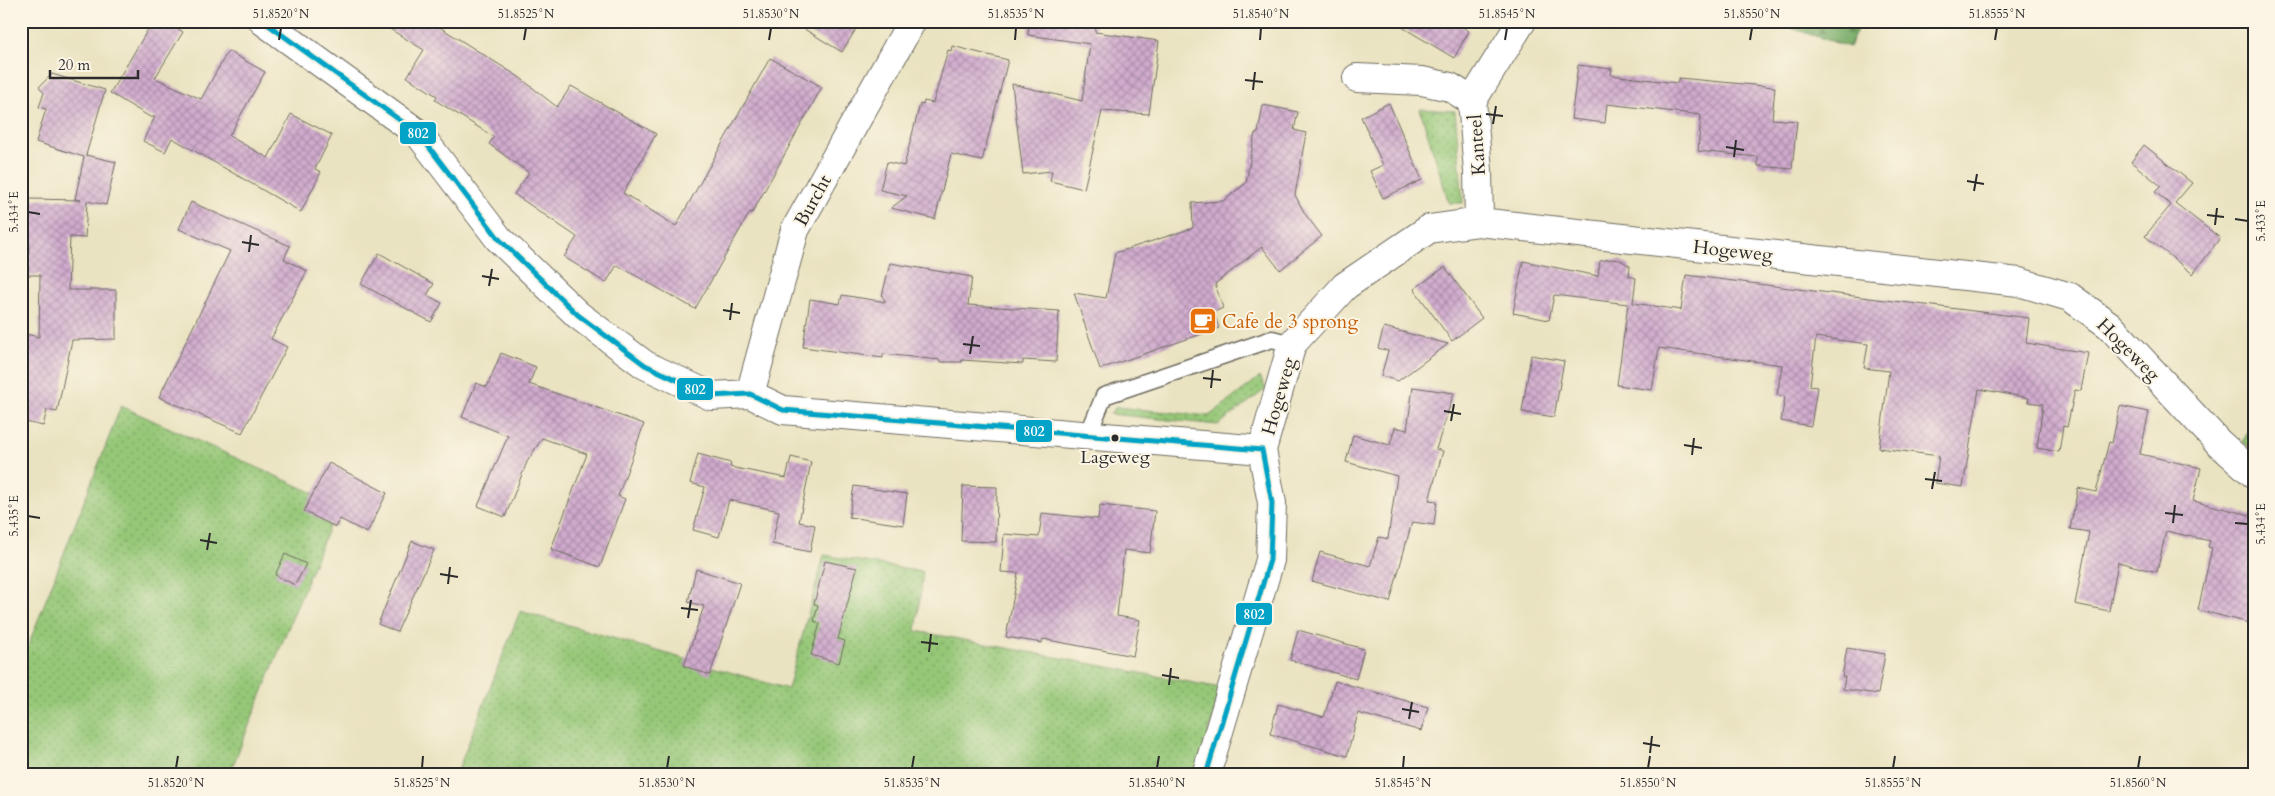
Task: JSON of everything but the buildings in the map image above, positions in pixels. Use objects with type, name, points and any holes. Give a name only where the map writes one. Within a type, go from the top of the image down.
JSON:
[{"type":"street","points":[[263,21],[419,134],[499,238],[578,315],[645,365],[710,396],[750,394],[783,410],[1262,450],[1272,503],[1270,560],[1206,775]]},
{"type":"street","name":"Burcht","points":[[750,394],[795,230],[912,21]]},
{"type":"street","name":"Kanteel","points":[[1479,222],[1478,172],[1472,101],[1522,21]]},
{"type":"street","points":[[1357,78],[1422,81],[1450,87],[1472,101]]},
{"type":"street","name":"Hogeweg","points":[[1262,450],[1292,344],[1345,286],[1429,229],[1479,222],[2019,282],[2070,297],[2109,325],[2219,443],[2254,474]]},
{"type":"lane","points":[[1088,435],[1104,396],[1272,339],[1292,344]]},
{"type":"green space","points":[[1769,21],[1861,21],[1849,47]]},
{"type":"green space","points":[[1420,109],[1455,111],[1463,203],[1449,203]]},
{"type":"green space","points":[[1260,377],[1266,389],[1218,425],[1110,414],[1116,407],[1209,416]]},
{"type":"green space","points":[[121,406],[338,504],[229,775],[21,775],[21,664]]},
{"type":"green space","points":[[2254,418],[2254,451],[2243,442]]},
{"type":"green space","points":[[824,555],[923,572],[916,631],[1221,688],[1197,775],[456,775],[520,611],[788,689]]},
{"type":"transit line","name":"802","points":[[263,21],[419,134],[499,239],[578,315],[645,365],[711,396],[750,394],[783,410],[1262,450]]},
{"type":"transit line","name":"802","points":[[1206,775],[1270,560],[1272,503],[1262,450]]},
{"type":"place","name":"Cafe de 3 sprong","points":[[1203,321]]},
{"type":"place","name":"Lageweg","points":[[1115,438]]}]
